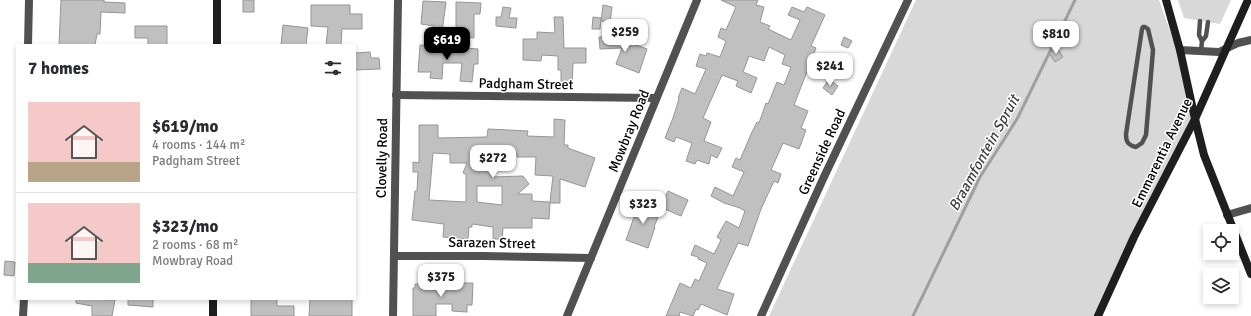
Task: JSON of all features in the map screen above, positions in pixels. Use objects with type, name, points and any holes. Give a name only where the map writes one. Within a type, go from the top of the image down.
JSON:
[{"type":"street","points":[[28,44],[29,0]]},
{"type":"street","points":[[217,44],[218,0]]},
{"type":"street","name":"Clovelly Road","points":[[393,316],[398,0]]},
{"type":"street","name":"Mowbray Road","points":[[567,316],[697,0]]},
{"type":"street","name":"Greenside Road","points":[[761,316],[823,179],[908,0]]},
{"type":"street","points":[[1166,0],[1180,50],[1204,155],[1251,274]]},
{"type":"street","name":"Emmarentia Avenue","points":[[1098,316],[1134,238],[1195,119],[1248,0]]},
{"type":"street","points":[[1180,50],[1219,52],[1238,43],[1251,40]]},
{"type":"street","name":"Padgham Street","points":[[396,95],[656,98]]},
{"type":"street","points":[[1228,215],[1251,208]]},
{"type":"street","name":"Sarazen Street","points":[[394,256],[591,258]]},
{"type":"street","points":[[24,300],[24,316]]},
{"type":"street","points":[[213,300],[213,316]]},
{"type":"lane","points":[[1200,21],[1199,35],[1202,42]]},
{"type":"lane","points":[[1201,51],[1202,42],[1206,36],[1208,22]]},
{"type":"lane","points":[[1143,27],[1148,30],[1156,50],[1146,135],[1142,143],[1136,147],[1130,146],[1127,143],[1126,134],[1143,27]]},
{"type":"shaded area","points":[[916,0],[1159,0],[1175,45],[1195,119],[1101,316],[769,316]]},
{"type":"shaded area","points":[[1178,0],[1231,0],[1220,24],[1184,18]]},
{"type":"building","points":[[61,0],[104,0],[104,2],[125,3],[125,13],[101,12],[100,34],[97,34],[95,44],[59,44]]},
{"type":"building","points":[[243,0],[254,0],[254,12],[243,12]]},
{"type":"building","points":[[721,0],[758,0],[756,5],[764,7],[760,22],[770,26],[768,29],[791,40],[800,20],[788,15],[792,7],[804,12],[807,7],[825,15],[811,46],[816,48],[794,105],[808,111],[801,128],[806,130],[799,149],[783,143],[771,170],[781,174],[778,183],[774,181],[761,209],[748,246],[738,243],[717,289],[734,294],[727,315],[701,304],[698,310],[696,309],[693,316],[680,312],[679,316],[666,316],[680,283],[691,288],[695,279],[699,281],[707,263],[698,259],[698,257],[691,255],[695,245],[714,254],[721,240],[717,237],[726,221],[739,228],[745,211],[711,196],[715,187],[733,196],[744,172],[732,167],[736,158],[740,160],[757,122],[759,123],[766,103],[768,104],[777,82],[784,85],[791,67],[782,64],[785,55],[769,47],[764,61],[749,56],[743,72],[757,78],[751,93],[736,86],[738,81],[722,75],[703,118],[711,122],[704,141],[722,148],[717,158],[711,155],[709,164],[697,160],[695,164],[686,161],[692,143],[676,137],[674,142],[665,138],[682,88],[695,94],[706,69],[696,66],[700,54],[706,56],[707,53],[720,57],[726,41],[718,37],[721,28],[726,30],[736,7]]},
{"type":"building","points":[[423,1],[446,2],[442,32],[434,31],[434,26],[421,24]]},
{"type":"building","points":[[456,2],[481,3],[480,14],[474,14],[474,38],[456,35]]},
{"type":"building","points":[[311,5],[350,5],[350,14],[362,14],[362,29],[342,29],[341,44],[326,44],[328,27],[311,26]]},
{"type":"building","points":[[603,5],[612,7],[610,22],[601,21]]},
{"type":"building","points":[[503,7],[511,8],[509,18],[517,18],[516,28],[496,26],[496,17],[501,17]]},
{"type":"building","points":[[554,17],[563,17],[564,48],[586,48],[586,63],[573,63],[572,85],[561,84],[561,70],[558,70],[558,56],[542,55],[541,61],[523,60],[523,39],[537,39],[537,32],[555,33]]},
{"type":"building","points":[[593,17],[601,18],[600,29],[592,29]]},
{"type":"building","points":[[283,25],[308,28],[306,44],[281,44]]},
{"type":"building","points":[[135,26],[167,26],[167,44],[148,44],[148,38],[135,38]]},
{"type":"building","points":[[599,37],[614,37],[647,49],[639,73],[616,64],[622,48],[600,49]]},
{"type":"building","points":[[844,37],[852,41],[848,48],[841,45]]},
{"type":"building","points":[[420,45],[478,49],[478,64],[474,64],[472,82],[460,81],[462,63],[443,63],[442,79],[430,78],[431,72],[418,72]]},
{"type":"building","points":[[1057,48],[1063,57],[1055,62],[1049,53]]},
{"type":"building","points":[[370,52],[371,58],[379,58],[380,69],[356,70],[356,53]]},
{"type":"building","points":[[829,79],[838,86],[832,95],[823,88]]},
{"type":"building","points":[[554,119],[565,120],[564,145],[568,145],[568,148],[595,158],[585,187],[560,179],[560,203],[550,203],[549,219],[532,218],[532,228],[503,228],[502,239],[493,239],[493,227],[472,224],[472,227],[469,227],[468,239],[443,237],[444,224],[412,220],[415,191],[417,191],[418,172],[413,172],[413,162],[419,163],[419,125],[438,125],[438,138],[487,137],[488,129],[528,131],[527,136],[554,137]],"holes":[[[491,152],[517,154],[517,157],[536,157],[535,175],[553,176],[550,202],[532,201],[532,194],[518,194],[529,184],[523,176],[491,177]],[[433,153],[450,154],[450,163],[467,163],[463,173],[466,174],[466,202],[429,200]],[[477,186],[502,186],[502,205],[477,202]]]},
{"type":"building","points":[[668,191],[688,200],[681,216],[660,207]]},
{"type":"building","points":[[640,202],[661,210],[648,248],[626,240],[634,217],[631,216],[634,207],[638,208]]},
{"type":"building","points":[[5,261],[15,262],[14,276],[4,275]]},
{"type":"building","points":[[453,283],[473,283],[472,305],[467,305],[467,312],[452,311],[452,304],[436,304],[436,316],[413,316],[413,288],[415,288],[415,284],[432,284],[432,287],[452,287]]},
{"type":"building","points":[[76,300],[115,300],[112,316],[92,316],[92,306],[76,303]]},
{"type":"building","points":[[128,300],[153,300],[153,307],[128,305]]},
{"type":"building","points":[[251,300],[277,300],[277,306],[294,306],[294,316],[251,316]]},
{"type":"building","points":[[310,300],[352,300],[352,316],[309,316]]},
{"type":"waterway","name":"Braamfontein Spruit","points":[[913,316],[980,177],[1017,119],[1075,0]]}]
